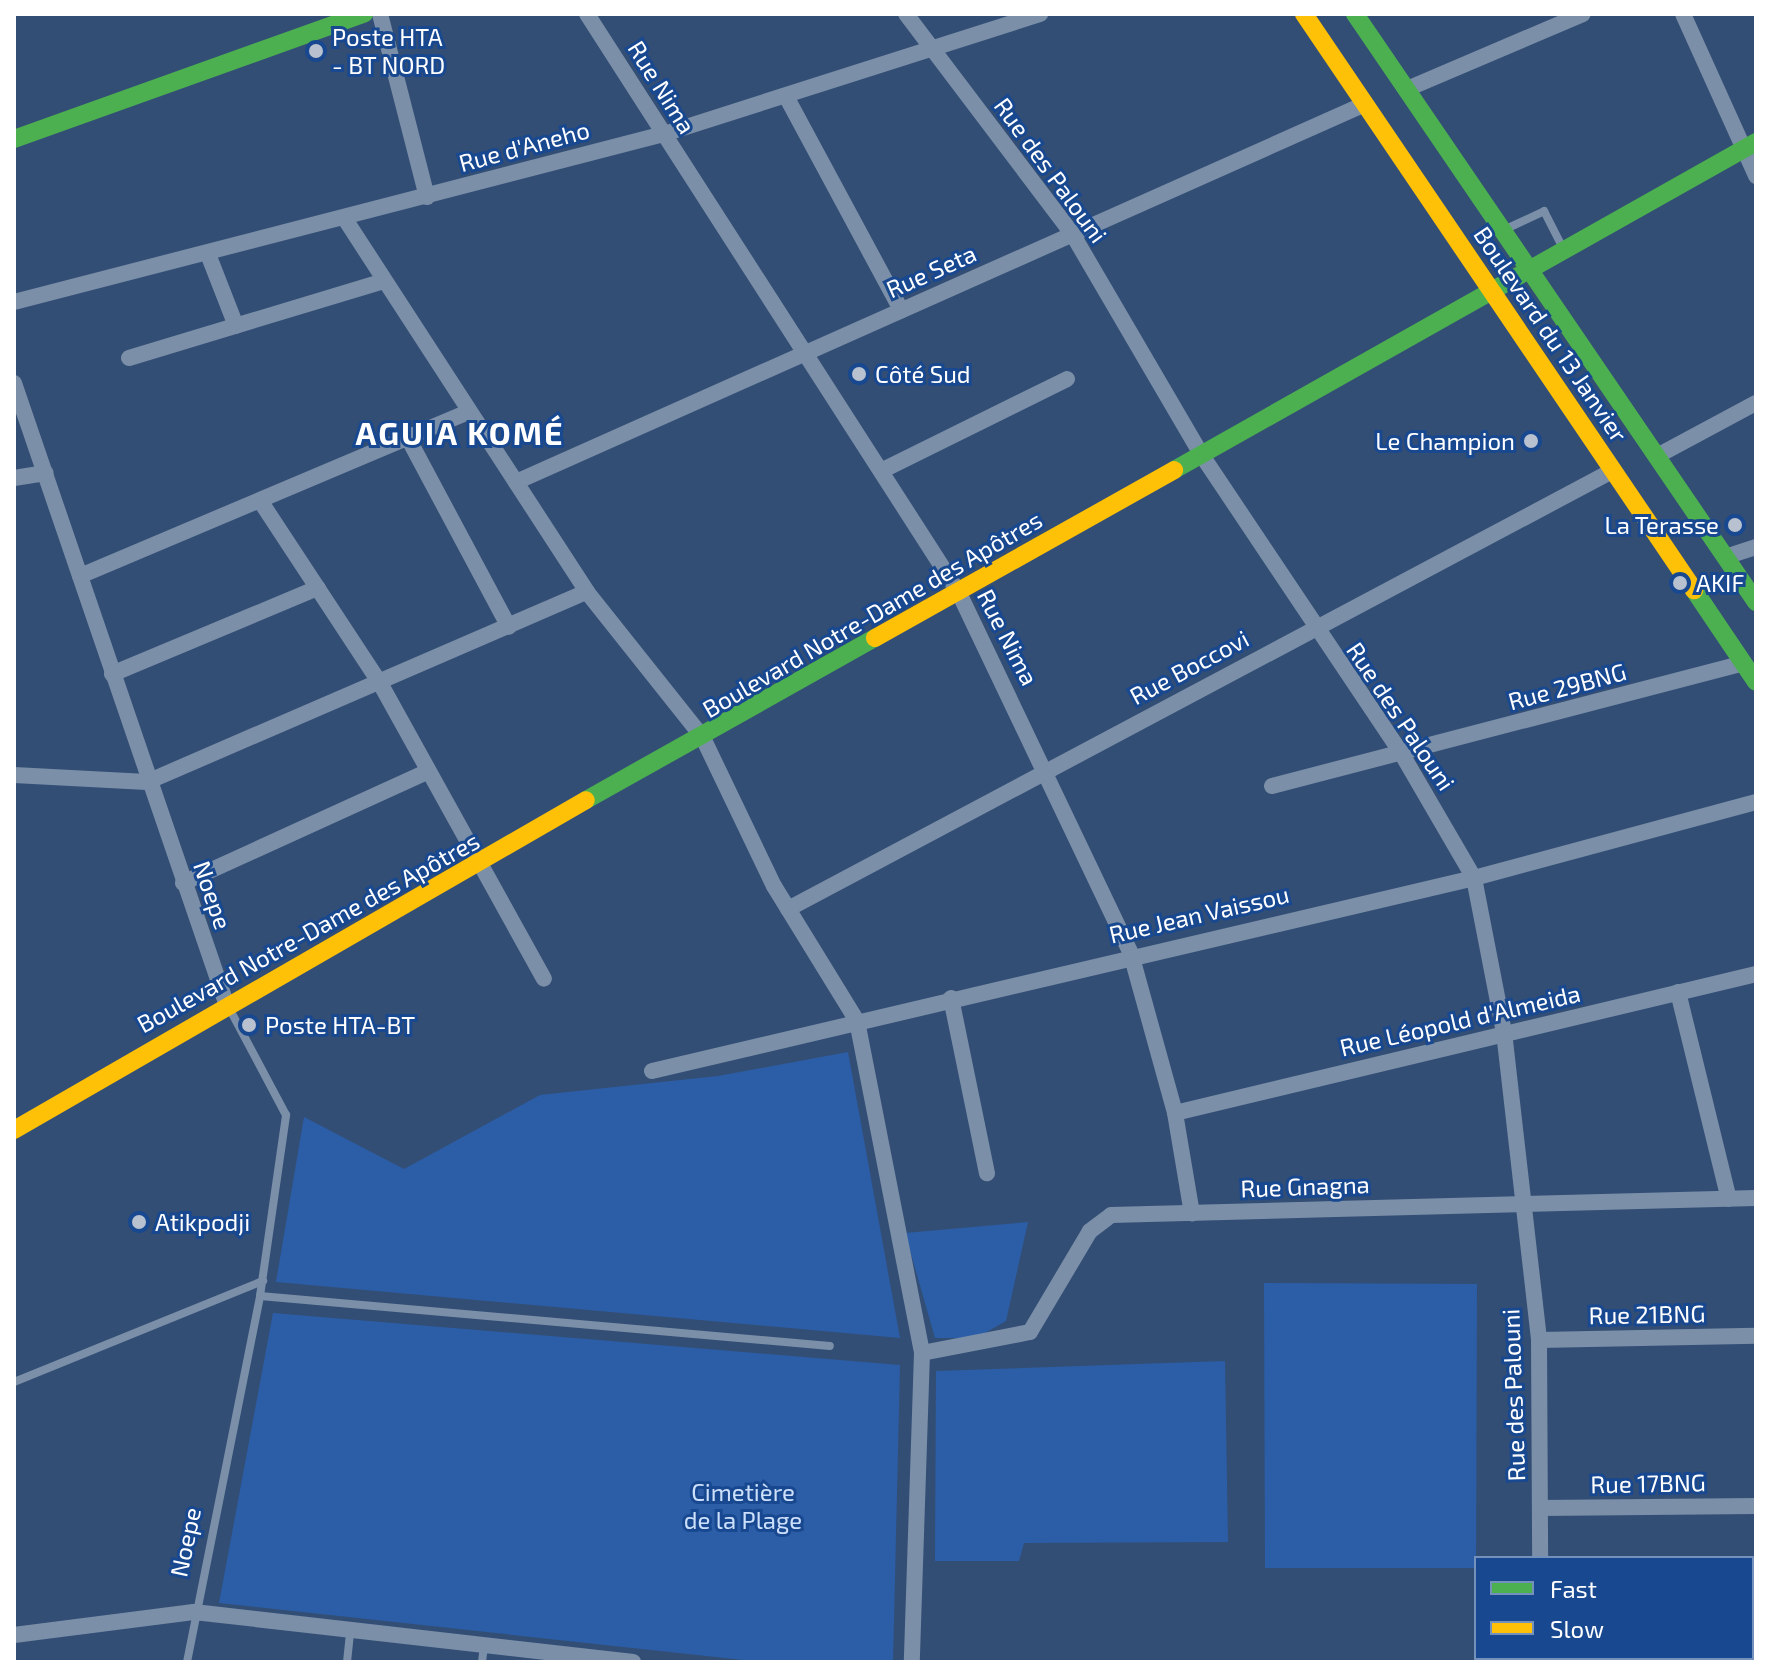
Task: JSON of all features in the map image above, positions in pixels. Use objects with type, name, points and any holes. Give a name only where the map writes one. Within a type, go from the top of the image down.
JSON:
[{"type":"main road","points":[[14,139],[364,14]]},
{"type":"main road","name":"Boulevard du 13 Janvier","points":[[1304,14],[1756,682]]},
{"type":"main road","name":"Boulevard du 13 Janvier","points":[[1355,14],[1756,602]]},
{"type":"main road","name":"Boulevard Notre-Dame des Apôtres","points":[[14,1130],[226,1003],[477,867],[1530,267],[1740,154],[1756,142]]},
{"type":"street","points":[[380,14],[427,197]]},
{"type":"street","name":"Rue Nima","points":[[587,14],[802,355],[885,469],[959,593],[1047,769],[1131,954],[1175,1113],[1192,1214]]},
{"type":"street","name":"Rue des Palouni","points":[[906,14],[1073,235],[1201,454],[1313,628],[1403,756],[1474,878],[1504,1032],[1539,1340],[1540,1556]]},
{"type":"street","name":"Rue d'Aneho","points":[[14,302],[345,219],[664,134],[787,98],[1040,14]]},
{"type":"street","points":[[1407,89],[1583,14]]},
{"type":"street","points":[[1683,14],[1740,154],[1756,176]]},
{"type":"street","points":[[787,98],[901,310]]},
{"type":"street","name":"Rue Seta","points":[[516,482],[1365,104]]},
{"type":"street","points":[[345,219],[587,592],[703,738],[788,909],[857,1021],[922,1353],[912,1662]]},
{"type":"street","points":[[208,254],[236,326]]},
{"type":"street","points":[[129,358],[384,281]]},
{"type":"street","points":[[885,469],[1067,379]]},
{"type":"street","name":"Noepe","points":[[14,383],[147,782],[226,1003]]},
{"type":"street","points":[[1657,456],[1756,403]]},
{"type":"street","points":[[80,576],[468,412]]},
{"type":"street","points":[[408,438],[509,627]]},
{"type":"street","name":"Rue Boccovi","points":[[788,909],[1614,470]]},
{"type":"street","points":[[14,478],[46,473]]},
{"type":"street","points":[[261,502],[380,683],[477,867],[544,979]]},
{"type":"street","points":[[1725,557],[1756,547]]},
{"type":"street","points":[[112,674],[318,588]]},
{"type":"street","points":[[14,775],[147,782],[587,592]]},
{"type":"street","name":"Rue 29BNG","points":[[1272,786],[1403,756],[1743,663]]},
{"type":"street","points":[[183,883],[427,772]]},
{"type":"street","name":"Rue Jean Vaissou","points":[[652,1071],[1131,954],[1474,878],[1756,802]]},
{"type":"street","name":"Rue Léopold d'Almeida","points":[[1175,1113],[1756,974]]},
{"type":"street","points":[[1678,992],[1729,1199]]},
{"type":"street","points":[[951,998],[987,1173]]},
{"type":"street","name":"Rue Gnagna","points":[[922,1353],[1030,1332],[1104,1217],[1521,1202],[1756,1198]]},
{"type":"street","name":"Rue 21BNG","points":[[1539,1340],[1756,1336]]},
{"type":"street","name":"Rue 17BNG","points":[[1540,1508],[1756,1506]]},
{"type":"street","points":[[14,1635],[194,1612],[486,1652],[633,1662]]},
{"type":"lane","points":[[1504,230],[1544,211],[1563,249]]},
{"type":"lane","name":"Noepe","points":[[187,1662],[194,1612],[263,1281],[286,1115],[226,1003]]},
{"type":"lane","points":[[14,1382],[263,1281]]},
{"type":"lane","points":[[260,1296],[830,1346]]},
{"type":"lane","points":[[347,1662],[350,1631]]},
{"type":"green space","points":[[848,1052],[900,1338],[276,1282],[304,1117],[404,1169],[540,1095],[718,1076]]},
{"type":"green space","points":[[1028,1222],[1006,1321],[976,1338],[935,1338],[905,1233]]},
{"type":"green space","points":[[1264,1283],[1477,1284],[1474,1568],[1265,1568]]},
{"type":"green space","name":"Cimetière de la Plage","points":[[273,1313],[900,1365],[893,1662],[762,1662],[219,1603]]},
{"type":"green space","points":[[1225,1361],[1228,1542],[1024,1543],[1019,1561],[935,1561],[936,1371]]},
{"type":"traffic: fast","points":[[14,139],[364,14]]},
{"type":"traffic: fast","points":[[1355,14],[1756,602]]},
{"type":"traffic: fast","points":[[1174,470],[1756,142]]},
{"type":"traffic: fast","points":[[1694,590],[1756,682]]},
{"type":"traffic: fast","points":[[586,800],[875,638]]},
{"type":"traffic: slow","points":[[1304,14],[1694,590]]},
{"type":"traffic: slow","points":[[875,638],[1174,470]]},
{"type":"traffic: slow","points":[[14,1130],[586,800]]},
{"type":"place","name":"Poste HTA - BT NORD","points":[[316,51]]},
{"type":"place","name":"Côté Sud","points":[[859,374]]},
{"type":"place","name":"Le Champion","points":[[1531,441]]},
{"type":"place","name":"La Terasse","points":[[1735,525]]},
{"type":"place","name":"AKIF","points":[[1680,583]]},
{"type":"place","name":"Poste HTA-BT","points":[[249,1025]]},
{"type":"place","name":"Atikpodji","points":[[139,1222]]},
{"type":"district","name":"AGUIA KOMÉ","points":[[460,432]]}]
